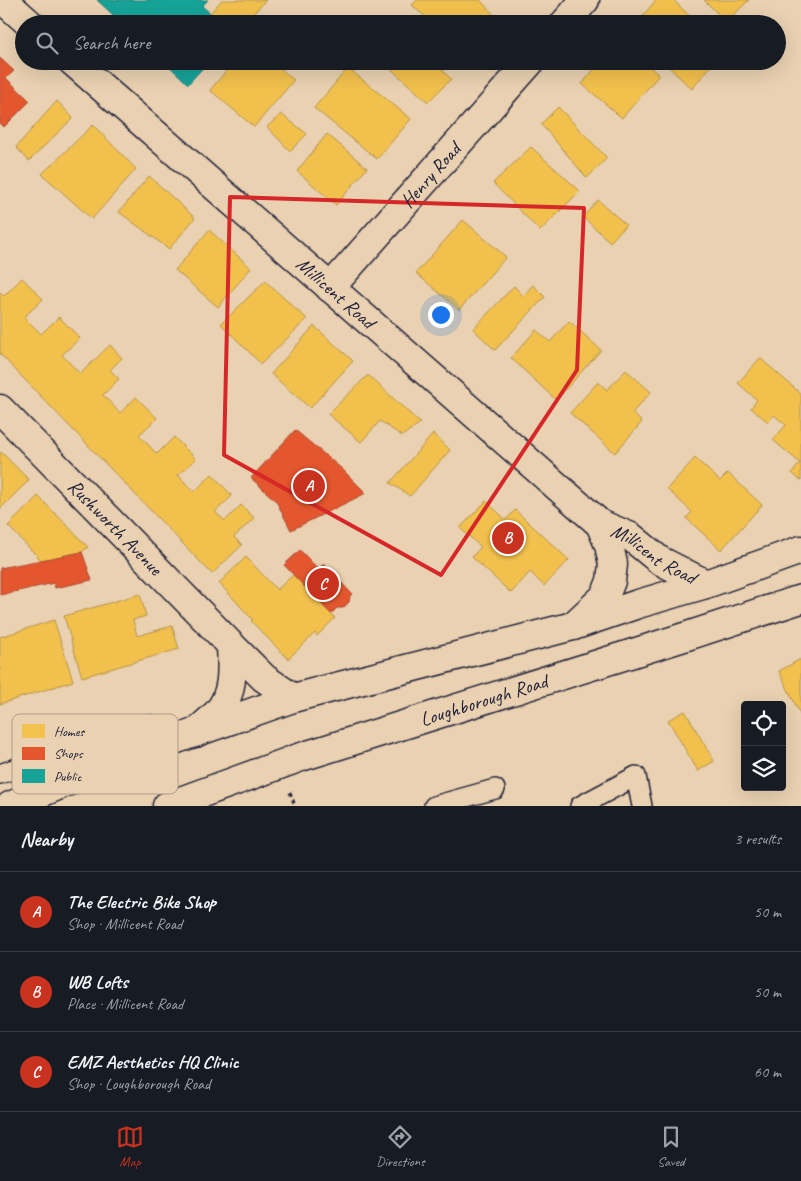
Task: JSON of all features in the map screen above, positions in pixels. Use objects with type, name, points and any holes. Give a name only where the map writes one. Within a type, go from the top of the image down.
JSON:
[{"type":"street","points":[[3,0],[20,15]]},
{"type":"street","points":[[572,15],[585,0]]},
{"type":"street","name":"Millicent Road","points":[[82,70],[600,524],[631,537],[659,560],[706,584]]},
{"type":"street","name":"Henry Road","points":[[330,288],[523,70]]},
{"type":"street","name":"Rushworth Avenue","points":[[0,409],[264,678],[294,698]]},
{"type":"street","name":"Millicent Road","points":[[573,626],[606,596],[611,581],[614,564],[609,545],[600,524]]},
{"type":"street","points":[[178,739],[294,698],[573,626],[706,584],[801,550]]},
{"type":"street","name":"Loughborough Road","points":[[167,806],[301,757],[801,599]]},
{"type":"street","points":[[186,736],[219,711],[228,695],[232,675],[231,645]]},
{"type":"street","points":[[10,806],[38,794]]},
{"type":"lane","points":[[178,733],[186,736]]},
{"type":"lane","points":[[0,774],[12,770]]},
{"type":"lane","points":[[580,806],[636,776],[642,806]]},
{"type":"lane","points":[[434,806],[494,790]]},
{"type":"path","points":[[290,790],[295,806]]},
{"type":"highlighted area","points":[[230,197],[584,208],[577,370],[441,575],[224,455]]},
{"type":"building: Homes","points":[[222,0],[266,0],[252,15],[212,15],[210,13]]},
{"type":"building: Homes","points":[[417,0],[480,0],[494,15],[423,15],[412,5]]},
{"type":"building: Homes","points":[[656,0],[673,0],[689,15],[644,15]]},
{"type":"building: Homes","points":[[704,0],[749,0],[733,15],[719,15]]},
{"type":"building: Homes","points":[[227,70],[282,70],[294,80],[254,127],[210,90]]},
{"type":"building: Homes","points":[[346,70],[350,70],[411,119],[377,159],[314,108]]},
{"type":"building: Homes","points":[[392,70],[442,70],[451,79],[428,102]]},
{"type":"building: Homes","points":[[594,70],[653,70],[659,75],[622,118],[582,84]]},
{"type":"building: Homes","points":[[672,70],[708,70],[692,89]]},
{"type":"building: Homes","points":[[57,101],[73,118],[29,161],[16,147]]},
{"type":"building: Homes","points":[[558,107],[607,158],[587,178],[541,124]]},
{"type":"building: Homes","points":[[281,114],[307,134],[290,151],[267,127]]},
{"type":"building: Homes","points":[[93,125],[136,169],[92,219],[42,174]]},
{"type":"building: Homes","points":[[327,134],[367,168],[336,205],[297,171]]},
{"type":"building: Homes","points":[[531,147],[580,191],[540,231],[493,183]]},
{"type":"building: Homes","points":[[149,176],[195,218],[169,249],[119,212]]},
{"type":"building: Homes","points":[[598,200],[626,225],[610,242],[583,217]]},
{"type":"building: Homes","points":[[463,220],[506,257],[459,310],[416,273]]},
{"type":"building: Homes","points":[[209,230],[251,268],[218,307],[175,270]]},
{"type":"building: Homes","points":[[22,278],[43,299],[24,317],[41,334],[59,317],[80,338],[62,355],[80,374],[110,345],[122,358],[110,370],[119,379],[103,395],[120,413],[136,397],[157,418],[139,435],[157,454],[174,437],[196,459],[178,475],[194,492],[212,474],[232,496],[215,512],[225,521],[241,505],[254,518],[234,537],[242,545],[212,574],[0,354],[0,292],[4,296]]},
{"type":"building: Homes","points":[[265,281],[307,319],[261,364],[221,324]]},
{"type":"building: Homes","points":[[533,285],[545,297],[495,350],[473,329],[514,286],[523,296]]},
{"type":"building: Homes","points":[[569,321],[601,350],[556,400],[511,358],[536,330],[550,342]]},
{"type":"building: Homes","points":[[314,326],[353,361],[310,408],[271,374]]},
{"type":"building: Homes","points":[[760,358],[801,394],[801,481],[792,473],[800,463],[773,440],[786,425],[774,415],[768,422],[751,408],[757,400],[738,383]]},
{"type":"building: Homes","points":[[626,370],[651,392],[632,413],[642,422],[615,453],[570,413],[598,382],[607,390]]},
{"type":"building: Homes","points":[[368,375],[420,423],[402,436],[380,421],[361,442],[328,414]]},
{"type":"building: Homes","points":[[433,434],[450,450],[410,496],[390,483]]},
{"type":"building: Homes","points":[[1,452],[29,480],[0,509],[0,454]]},
{"type":"building: Homes","points":[[695,458],[720,481],[728,473],[762,505],[721,550],[686,518],[692,512],[667,489]]},
{"type":"building: Homes","points":[[38,496],[88,547],[82,552],[41,560],[8,526]]},
{"type":"building: Homes","points":[[486,501],[506,520],[515,510],[569,560],[544,586],[530,572],[511,593],[472,557],[481,547],[460,528]]},
{"type":"building: Homes","points":[[246,557],[277,590],[293,575],[335,618],[317,636],[315,633],[288,659],[251,621],[253,620],[219,583]]},
{"type":"building: Homes","points":[[140,594],[146,616],[133,620],[137,636],[172,626],[179,649],[82,677],[64,616]]},
{"type":"building: Homes","points":[[54,620],[73,681],[0,704],[0,637]]},
{"type":"building: Homes","points":[[801,659],[801,716],[779,671]]},
{"type":"building: Homes","points":[[685,711],[714,761],[698,771],[668,720]]},
{"type":"building: Shops","points":[[0,58],[14,71],[6,78],[30,101],[4,127],[0,123]]},
{"type":"building: Shops","points":[[295,430],[342,469],[366,493],[291,530],[276,501],[251,478]]},
{"type":"building: Shops","points":[[300,550],[318,569],[324,564],[352,594],[349,602],[343,608],[337,608],[331,614],[284,565]]},
{"type":"building: Shops","points":[[82,552],[92,580],[55,588],[54,583],[0,595],[0,568]]},
{"type":"building: Public","points":[[97,0],[208,0],[202,6],[212,15],[113,15]]},
{"type":"building: Public","points":[[173,70],[201,70],[188,84]]},
{"type":"place","name":"The Electric Bike Shop","points":[[309,486]]},
{"type":"place","name":"WB Lofts","points":[[508,538]]},
{"type":"place","name":"EMZ Aesthetics HQ Clinic","points":[[323,584]]}]
